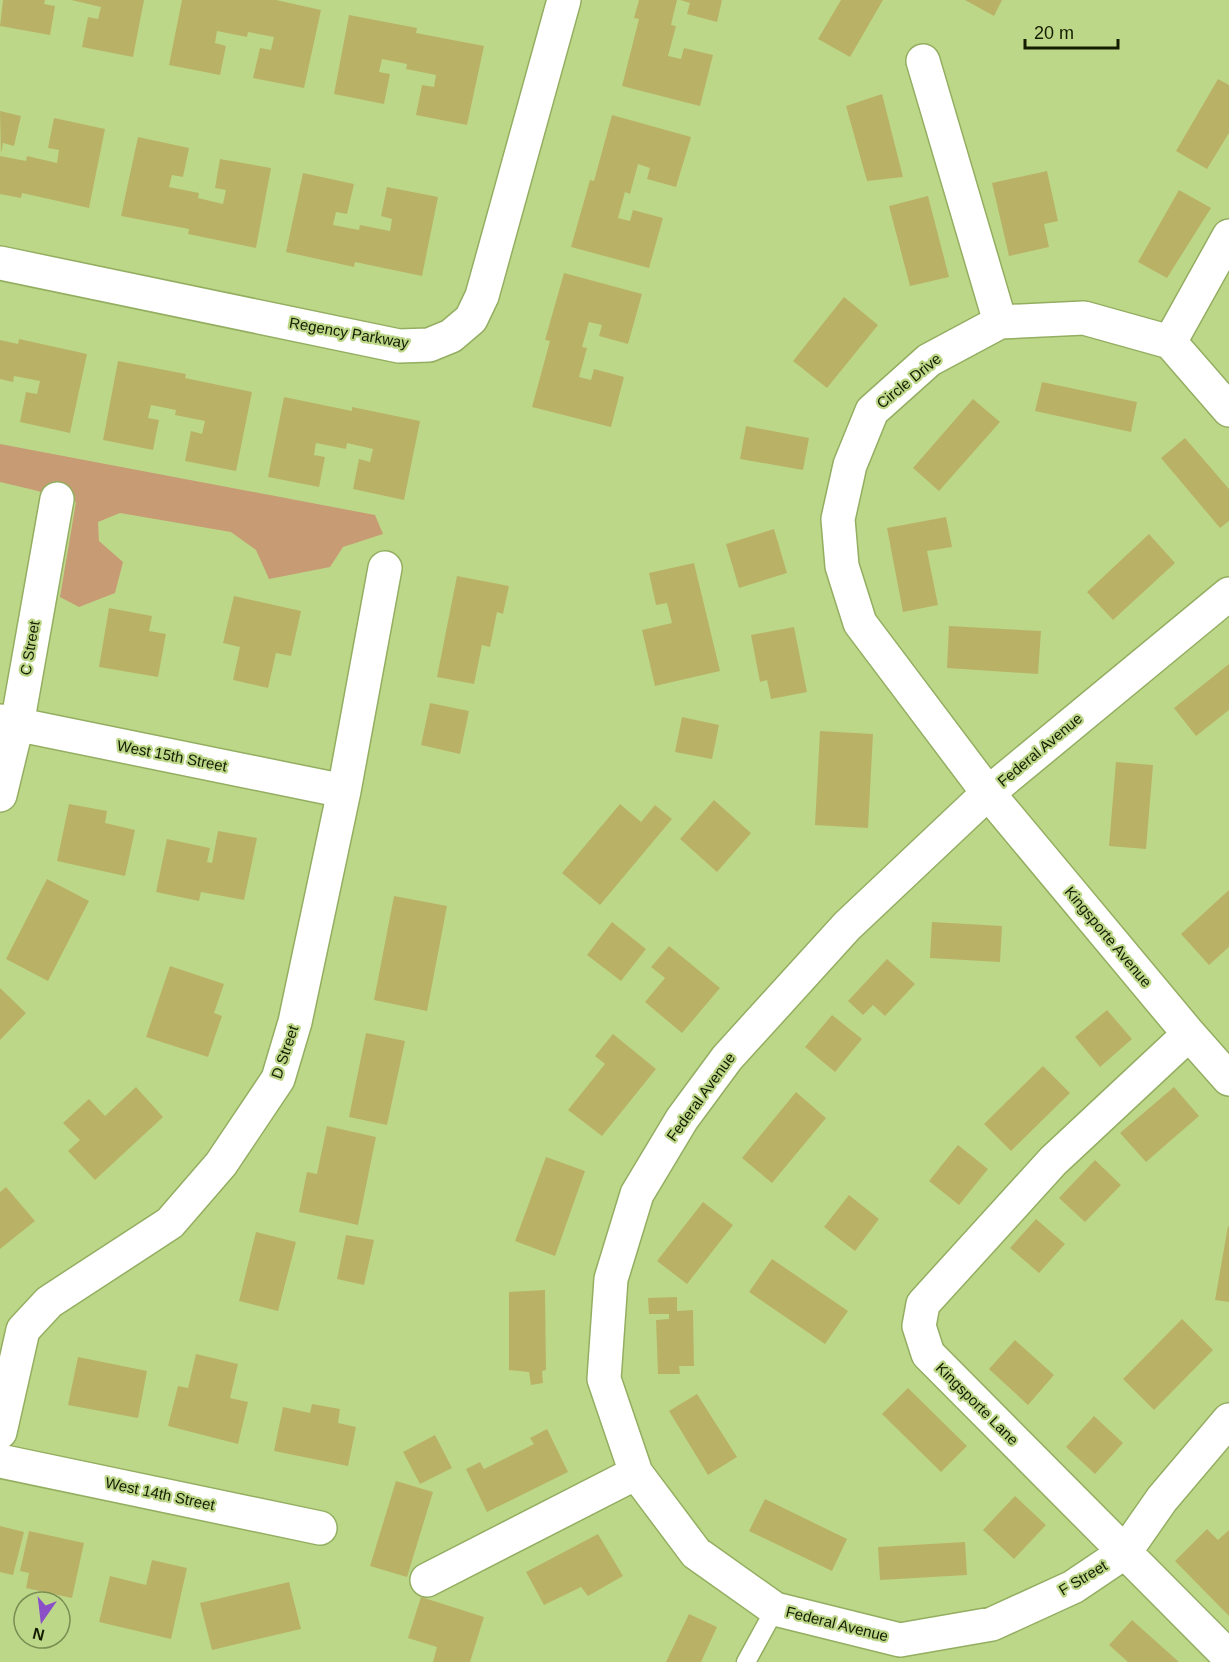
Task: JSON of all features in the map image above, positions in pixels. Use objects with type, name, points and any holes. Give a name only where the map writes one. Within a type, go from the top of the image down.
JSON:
[{"type":"street","name":"Regency Parkway","points":[[0,263],[399,346],[429,345],[451,336],[471,319],[482,296],[564,0]]},
{"type":"street","points":[[923,61],[1000,322]]},
{"type":"street","points":[[1229,236],[1170,342],[1229,410]]},
{"type":"street","name":"Circle Drive","points":[[988,794],[860,622],[842,566],[838,519],[850,465],[872,411],[929,360],[1000,322],[1084,318],[1170,342]]},
{"type":"street","name":"C Street","points":[[0,795],[8,723],[57,499]]},
{"type":"street","name":"D Street","points":[[0,1432],[22,1330],[49,1302],[170,1223],[221,1164],[278,1079],[295,1022],[344,791],[386,568]]},
{"type":"street","name":"Federal Avenue","points":[[902,1651],[775,1609],[696,1552],[636,1473],[604,1379],[611,1279],[637,1194],[682,1119],[728,1058],[847,926],[988,794],[1229,594]]},
{"type":"street","name":"West 15th Street","points":[[8,723],[344,791]]},
{"type":"street","name":"Kingsporte Avenue","points":[[988,794],[1229,1079]]},
{"type":"street","name":"Kingsporte Lane","points":[[1189,1034],[1053,1161],[923,1304],[919,1326],[928,1354],[1229,1657]]},
{"type":"street","name":"F Street","points":[[902,1651],[992,1624],[1073,1587],[1125,1552],[1162,1499],[1229,1420]]},
{"type":"street","name":"West 14th Street","points":[[0,1461],[320,1528]]},
{"type":"street","points":[[427,1580],[636,1473]]},
{"type":"lane","points":[[746,1662],[775,1609]]},
{"type":"shaded area","points":[[0,444],[375,515],[383,534],[343,547],[330,567],[269,579],[256,550],[231,532],[120,513],[98,522],[99,541],[123,562],[115,593],[79,607],[60,597],[76,502],[0,482]]},
{"type":"building","points":[[3,0],[45,0],[44,4],[55,6],[50,35],[0,26]]},
{"type":"building","points":[[71,0],[144,0],[133,57],[82,47],[88,17],[98,19],[101,7]]},
{"type":"building","points":[[182,0],[276,0],[321,10],[304,88],[253,78],[260,48],[271,50],[274,37],[248,32],[247,37],[217,31],[215,43],[226,46],[220,75],[169,65]]},
{"type":"building","points":[[639,0],[677,0],[671,25],[676,26],[668,56],[681,59],[684,48],[713,55],[700,106],[622,86],[639,19],[634,18]]},
{"type":"building","points":[[680,0],[722,0],[717,22],[687,14],[690,3]]},
{"type":"building","points":[[841,0],[883,0],[850,57],[818,39]]},
{"type":"building","points":[[965,0],[1002,0],[994,16]]},
{"type":"building","points":[[349,15],[417,28],[416,33],[484,46],[467,125],[416,115],[422,85],[434,87],[436,75],[406,69],[407,64],[382,59],[379,72],[390,74],[384,104],[334,94]]},
{"type":"building","points":[[1218,79],[1229,85],[1229,133],[1207,169],[1176,151]]},
{"type":"building","points":[[882,94],[903,177],[867,181],[846,106]]},
{"type":"building","points":[[0,111],[21,116],[14,146],[3,143],[1,154]]},
{"type":"building","points":[[612,115],[691,137],[676,187],[647,179],[650,168],[638,164],[630,194],[625,192],[618,218],[630,221],[633,210],[663,218],[649,268],[571,247],[590,180],[594,181]]},
{"type":"building","points":[[54,118],[105,129],[89,208],[22,193],[21,198],[0,194],[0,156],[26,161],[27,156],[57,163],[59,150],[48,148]]},
{"type":"building","points":[[138,137],[189,148],[183,177],[172,175],[169,187],[199,193],[198,198],[223,204],[226,190],[215,188],[220,159],[271,168],[256,248],[188,234],[189,229],[121,216]]},
{"type":"building","points":[[1047,171],[1058,221],[1044,224],[1049,247],[1009,256],[992,183]]},
{"type":"building","points":[[303,173],[354,184],[347,214],[336,212],[333,225],[359,230],[360,225],[390,231],[392,219],[381,216],[387,187],[438,197],[422,276],[355,262],[354,267],[286,252]]},
{"type":"building","points":[[1179,190],[1211,208],[1167,278],[1138,262]]},
{"type":"building","points":[[928,196],[949,277],[910,286],[889,206]]},
{"type":"building","points":[[564,273],[642,294],[628,344],[599,336],[602,325],[589,322],[582,347],[587,348],[579,377],[591,380],[594,369],[624,377],[611,427],[532,407],[550,341],[545,340]]},
{"type":"building","points":[[844,297],[878,325],[827,388],[793,361]]},
{"type":"building","points":[[19,339],[87,354],[70,433],[20,422],[26,392],[37,394],[40,381],[14,376],[13,382],[0,379],[0,340],[18,344]]},
{"type":"building","points":[[118,361],[186,374],[185,378],[252,392],[236,471],[185,461],[191,431],[202,434],[205,421],[175,415],[176,410],[151,405],[148,418],[159,420],[153,450],[103,440]]},
{"type":"building","points":[[1042,382],[1137,402],[1131,432],[1035,411]]},
{"type":"building","points":[[284,397],[352,411],[352,407],[420,421],[404,500],[353,489],[359,459],[370,462],[373,449],[347,443],[346,449],[316,443],[314,455],[325,457],[319,487],[268,477]]},
{"type":"building","points":[[973,399],[1000,422],[939,491],[913,468]]},
{"type":"building","points":[[746,426],[809,438],[803,470],[740,459]]},
{"type":"building","points":[[1185,438],[1229,489],[1229,521],[1220,528],[1161,458]]},
{"type":"building","points":[[946,517],[952,547],[927,551],[938,605],[903,612],[887,528]]},
{"type":"building","points":[[774,529],[787,573],[739,588],[726,544]]},
{"type":"building","points":[[1149,534],[1175,563],[1113,620],[1087,592]]},
{"type":"building","points":[[694,563],[720,671],[655,686],[642,630],[672,623],[667,603],[656,605],[649,573]]},
{"type":"building","points":[[457,576],[509,586],[503,614],[497,612],[490,647],[482,645],[474,684],[437,677]]},
{"type":"building","points":[[234,596],[301,611],[291,656],[276,653],[268,688],[233,680],[240,647],[223,643]]},
{"type":"building","points":[[109,608],[152,616],[149,631],[166,634],[158,677],[99,667]]},
{"type":"building","points":[[949,626],[1041,631],[1038,674],[947,668]]},
{"type":"building","points":[[794,627],[807,692],[771,699],[767,680],[760,682],[751,635]]},
{"type":"building","points":[[1229,664],[1229,710],[1196,736],[1174,708]]},
{"type":"building","points":[[430,703],[469,711],[460,754],[421,745]]},
{"type":"building","points":[[682,717],[719,725],[712,759],[675,752]]},
{"type":"building","points":[[820,731],[873,734],[868,828],[815,825]]},
{"type":"building","points":[[1116,762],[1153,765],[1146,849],[1109,846]]},
{"type":"building","points":[[714,800],[751,833],[717,872],[680,839]]},
{"type":"building","points":[[69,804],[107,811],[105,823],[135,830],[125,876],[57,861]]},
{"type":"building","points":[[620,804],[641,822],[655,805],[672,819],[600,905],[562,873]]},
{"type":"building","points":[[218,831],[257,838],[244,900],[201,892],[199,901],[156,892],[167,839],[210,848],[207,862],[212,863]]},
{"type":"building","points":[[47,879],[89,901],[48,981],[6,959]]},
{"type":"building","points":[[1229,890],[1229,947],[1209,965],[1181,934]]},
{"type":"building","points":[[394,896],[447,906],[427,1011],[374,1000]]},
{"type":"building","points":[[612,922],[646,949],[621,981],[587,955]]},
{"type":"building","points":[[932,922],[1002,926],[1000,962],[930,958]]},
{"type":"building","points":[[669,946],[720,988],[682,1033],[645,1002],[665,978],[651,967]]},
{"type":"building","points":[[887,959],[915,984],[885,1016],[873,1005],[863,1015],[848,1001]]},
{"type":"building","points":[[170,966],[224,984],[214,1013],[222,1016],[208,1057],[146,1037]]},
{"type":"building","points":[[0,988],[26,1013],[0,1040]]},
{"type":"building","points":[[1107,1010],[1132,1039],[1100,1067],[1075,1037]]},
{"type":"building","points":[[832,1015],[862,1039],[835,1072],[805,1047]]},
{"type":"building","points":[[366,1033],[405,1041],[387,1125],[349,1117]]},
{"type":"building","points":[[613,1034],[656,1069],[602,1136],[568,1110],[605,1064],[595,1056]]},
{"type":"building","points":[[1043,1066],[1070,1093],[1011,1151],[984,1124]]},
{"type":"building","points":[[136,1087],[163,1117],[95,1180],[68,1151],[80,1140],[63,1123],[89,1099],[105,1116]]},
{"type":"building","points":[[1174,1087],[1199,1116],[1146,1162],[1120,1133]]},
{"type":"building","points":[[796,1092],[826,1118],[772,1183],[742,1158]]},
{"type":"building","points":[[327,1126],[376,1137],[358,1225],[299,1212],[307,1172],[317,1174]]},
{"type":"building","points":[[958,1145],[988,1169],[959,1205],[929,1181]]},
{"type":"building","points":[[546,1157],[585,1171],[555,1256],[515,1241]]},
{"type":"building","points":[[1095,1160],[1121,1185],[1085,1222],[1059,1198]]},
{"type":"building","points":[[6,1187],[35,1221],[0,1249],[0,1192]]},
{"type":"building","points":[[849,1195],[879,1219],[855,1251],[824,1227]]},
{"type":"building","points":[[703,1202],[733,1225],[687,1284],[657,1261]]},
{"type":"building","points":[[1036,1219],[1065,1244],[1039,1273],[1010,1248]]},
{"type":"building","points":[[1229,1227],[1229,1302],[1215,1300]]},
{"type":"building","points":[[256,1232],[296,1242],[278,1311],[239,1301]]},
{"type":"building","points":[[346,1235],[374,1240],[364,1285],[337,1279]]},
{"type":"building","points":[[772,1259],[848,1311],[825,1344],[749,1292]]},
{"type":"building","points":[[545,1290],[546,1370],[542,1371],[543,1383],[531,1385],[529,1372],[509,1370],[509,1292]]},
{"type":"building","points":[[677,1297],[677,1311],[693,1310],[694,1366],[679,1366],[680,1374],[658,1374],[656,1320],[669,1319],[669,1314],[649,1314],[648,1298]]},
{"type":"building","points":[[1182,1319],[1213,1350],[1154,1410],[1123,1379]]},
{"type":"building","points":[[1015,1340],[1054,1375],[1028,1405],[989,1369]]},
{"type":"building","points":[[196,1354],[238,1364],[230,1398],[248,1402],[238,1444],[168,1426],[178,1386],[188,1388]]},
{"type":"building","points":[[78,1357],[147,1371],[138,1418],[68,1405]]},
{"type":"building","points":[[908,1388],[967,1446],[941,1472],[882,1414]]},
{"type":"building","points":[[697,1394],[737,1457],[708,1475],[669,1411]]},
{"type":"building","points":[[312,1404],[340,1409],[338,1423],[356,1427],[348,1466],[274,1451],[283,1407],[310,1413]]},
{"type":"building","points":[[1094,1416],[1123,1443],[1095,1474],[1066,1447]]},
{"type":"building","points":[[547,1429],[568,1472],[487,1512],[466,1469],[480,1462],[484,1469],[534,1444],[530,1438]]},
{"type":"building","points":[[435,1435],[452,1468],[420,1484],[403,1452]]},
{"type":"building","points":[[396,1481],[433,1492],[407,1577],[370,1566]]},
{"type":"building","points":[[1015,1496],[1046,1525],[1014,1559],[983,1530]]},
{"type":"building","points":[[765,1499],[847,1539],[832,1571],[749,1531]]},
{"type":"building","points":[[0,1526],[24,1532],[13,1575],[0,1572]]},
{"type":"building","points":[[1207,1529],[1218,1540],[1229,1530],[1229,1616],[1175,1561]]},
{"type":"building","points":[[29,1531],[84,1543],[72,1598],[72,1590],[26,1588],[29,1573],[20,1571]]},
{"type":"building","points":[[598,1534],[623,1576],[588,1596],[581,1587],[544,1605],[526,1572]]},
{"type":"building","points":[[965,1542],[967,1575],[880,1580],[878,1547]]},
{"type":"building","points":[[152,1560],[187,1568],[171,1639],[99,1622],[110,1576],[146,1585]]},
{"type":"building","points":[[289,1582],[301,1629],[212,1650],[200,1603]]},
{"type":"building","points":[[421,1597],[484,1617],[470,1662],[433,1662],[437,1647],[408,1638]]},
{"type":"building","points":[[689,1614],[717,1627],[701,1662],[666,1662]]},
{"type":"building","points":[[1132,1620],[1179,1662],[1128,1662],[1109,1645]]}]
